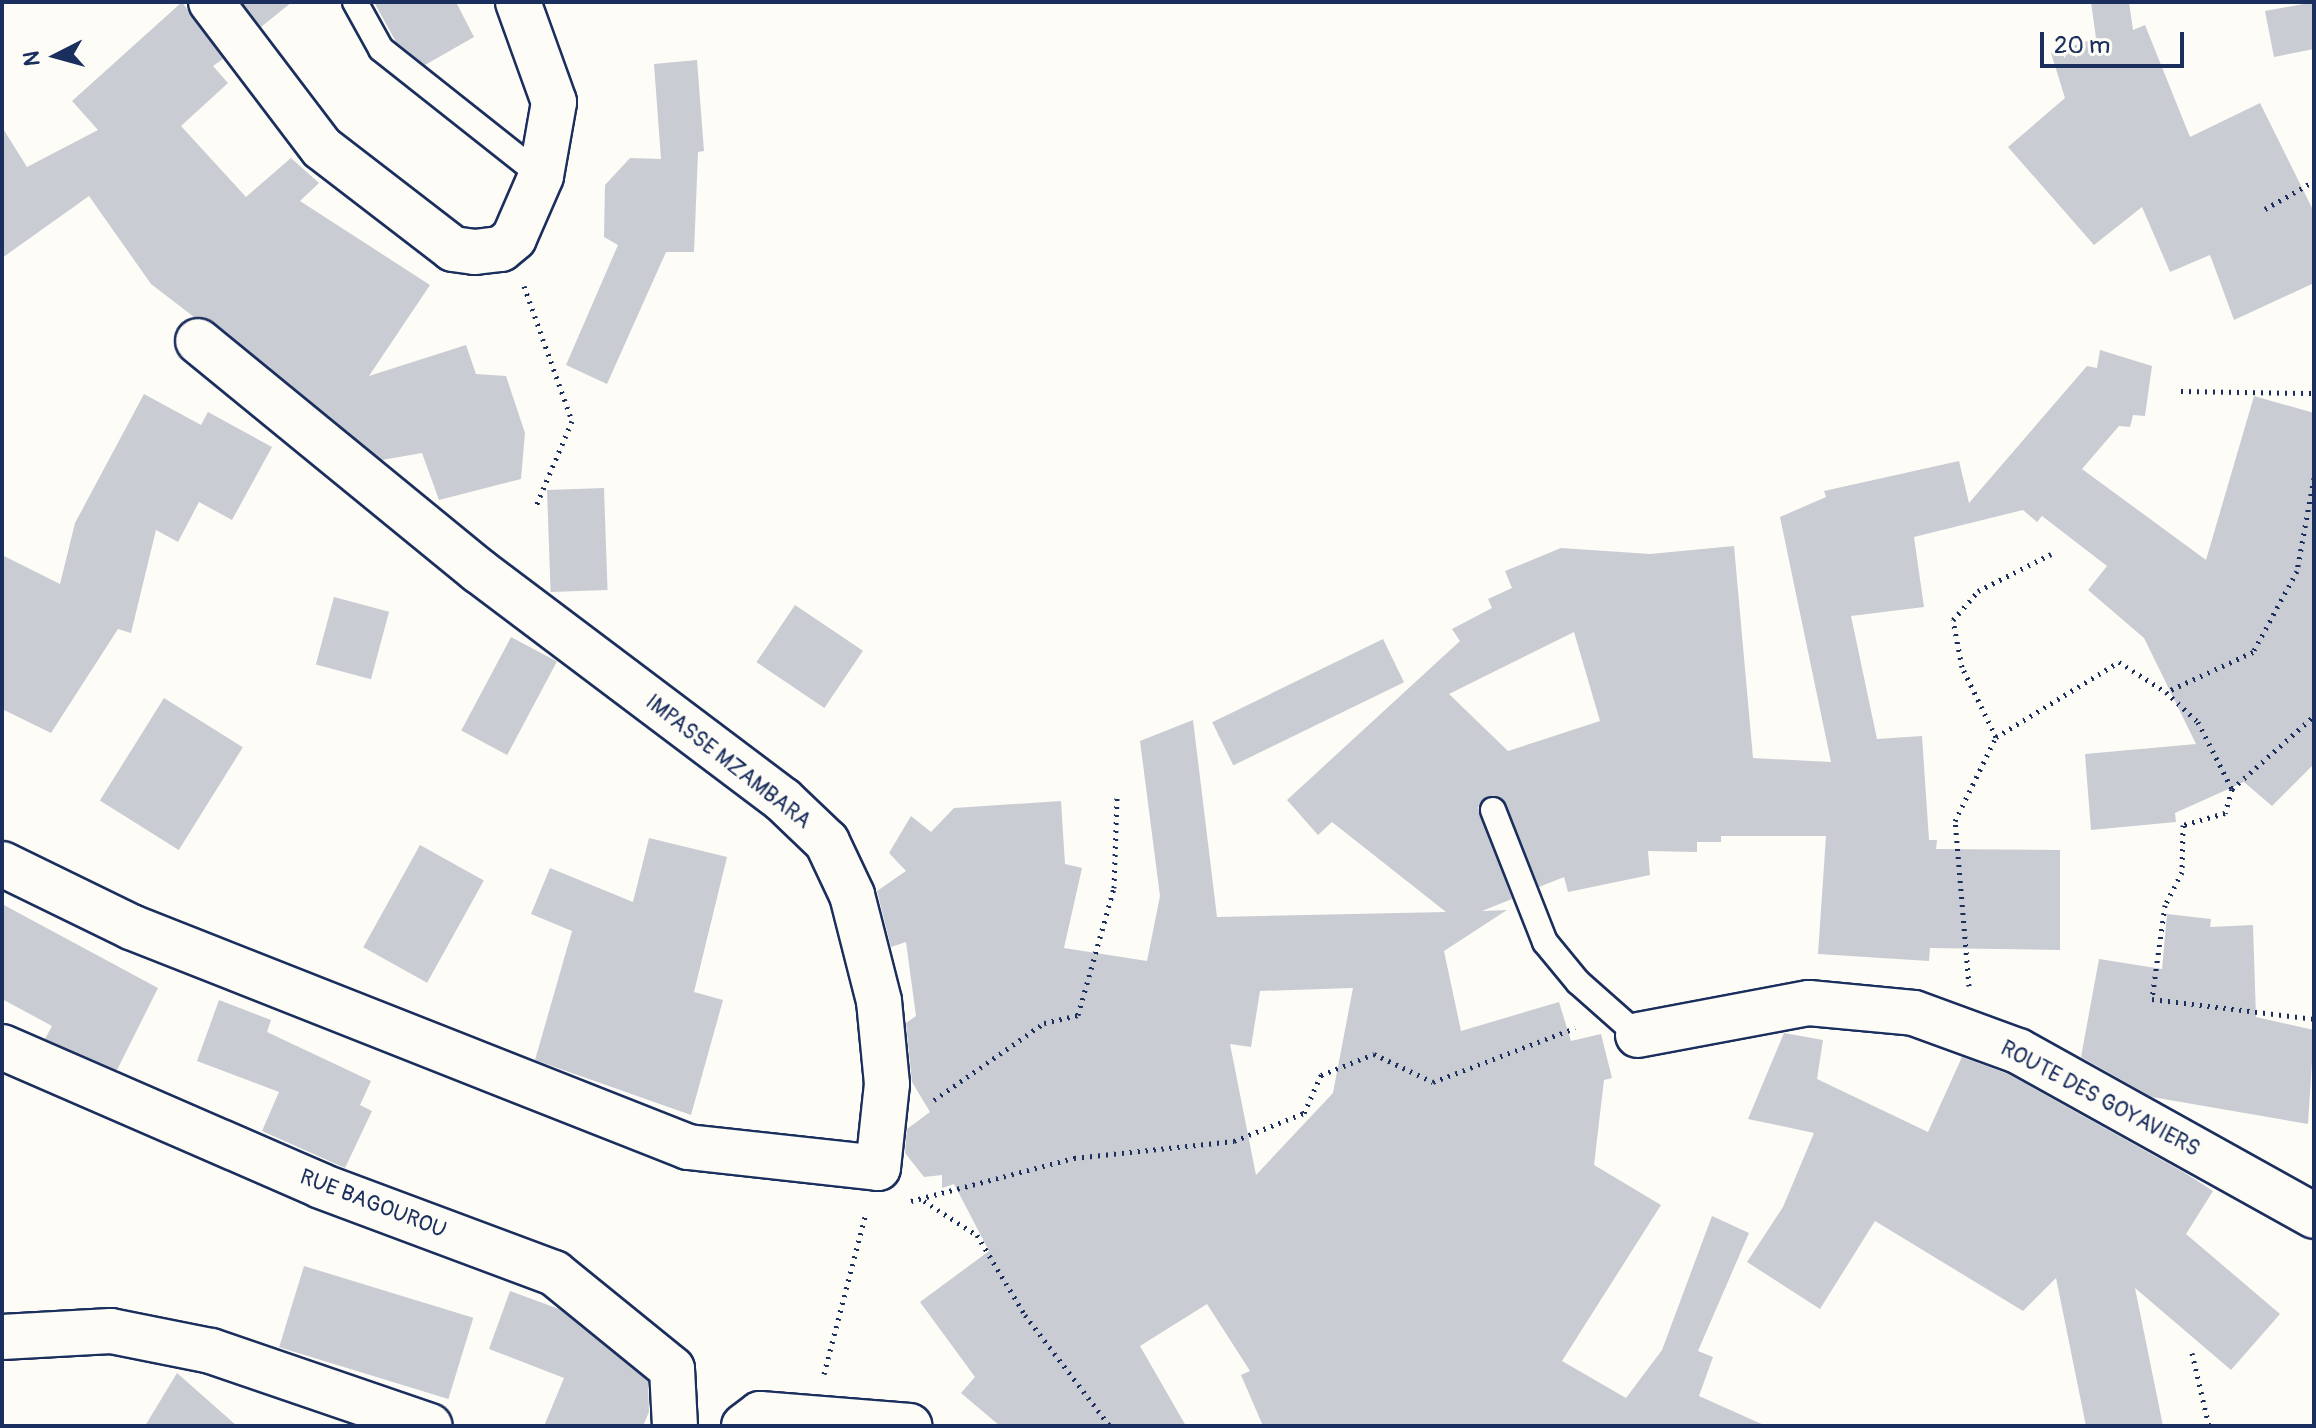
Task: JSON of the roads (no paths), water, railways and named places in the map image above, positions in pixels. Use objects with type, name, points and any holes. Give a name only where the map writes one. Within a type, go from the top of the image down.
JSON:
[{"type":"street","points":[[211,2],[322,148],[371,189],[453,249],[506,244],[541,176],[554,102],[518,2]]},
{"type":"street","name":"IMPASSE MZAMBARA","points":[[2,864],[131,927],[688,1147],[878,1168],[886,1114],[879,1001],[852,895],[827,842],[783,800],[479,571],[198,341]]},
{"type":"street","name":"ROUTE DES GOYAVIERS","points":[[1626,1024],[1809,1003],[1914,1013],[2018,1051],[2314,1216]]},
{"type":"street","name":"RUE BAGOUROU","points":[[2,1047],[321,1186],[554,1273],[672,1369],[675,1426]]},
{"type":"street","points":[[2,1337],[111,1331],[211,1351],[430,1426]]},
{"type":"street","points":[[744,1426],[760,1414],[910,1426]]},
{"type":"lane","points":[[355,2],[381,49],[541,176]]},
{"type":"lane","points":[[1493,810],[1545,942],[1626,1024]]}]
